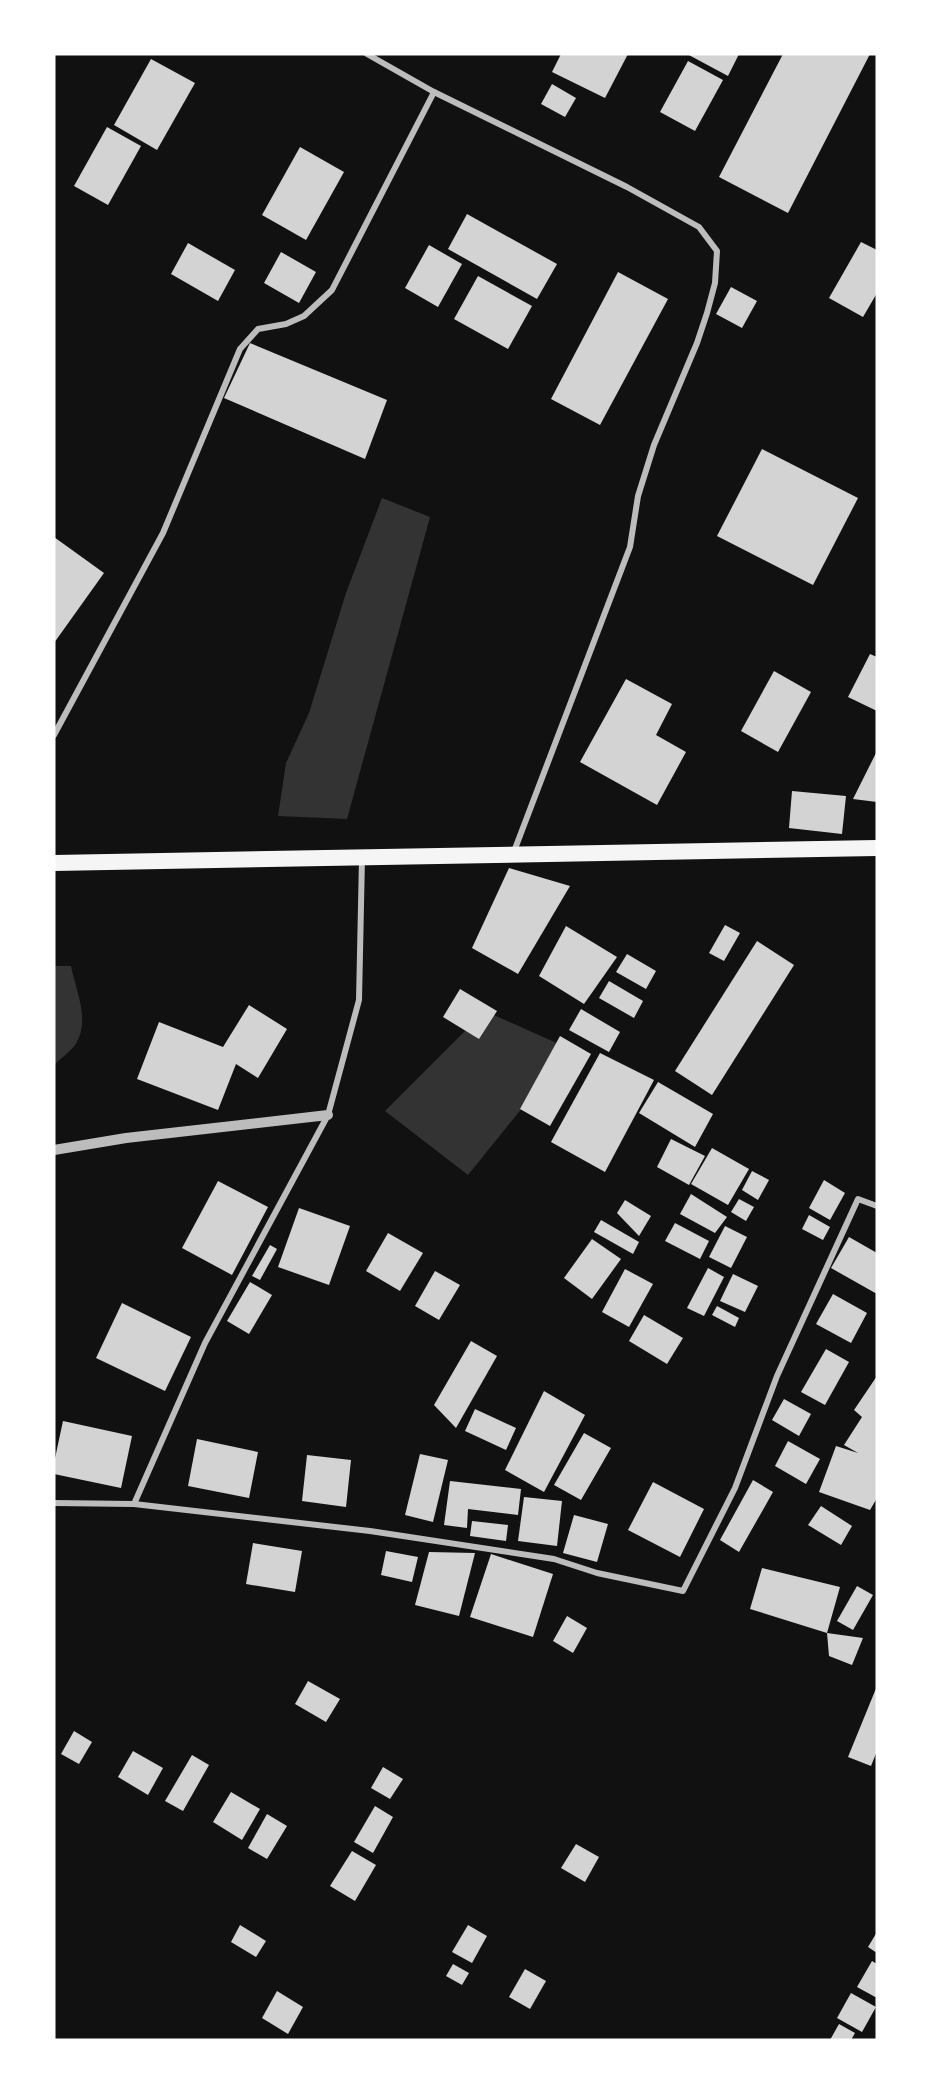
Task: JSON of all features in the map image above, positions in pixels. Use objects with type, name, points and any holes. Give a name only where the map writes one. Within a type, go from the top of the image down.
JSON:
[{"type":"highway","points":[[54,863],[877,848]]},
{"type":"street","points":[[367,54],[434,92],[627,187],[699,227],[717,251],[715,283],[707,313],[697,343],[654,445],[638,496],[630,547],[512,854]]},
{"type":"street","points":[[54,735],[162,533],[240,349],[258,329],[286,324],[304,316],[332,290],[434,92]]},
{"type":"street","points":[[134,1504],[205,1343],[328,1115],[359,1000],[362,857]]},
{"type":"street","points":[[54,1150],[126,1138],[328,1115]]},
{"type":"street","points":[[54,1503],[134,1504],[370,1531],[554,1559],[597,1573],[683,1591],[735,1488],[777,1376],[858,1199],[877,1206]]},
{"type":"shaded area","points":[[382,498],[430,517],[347,819],[278,816],[286,763],[309,713],[346,593]]},
{"type":"shaded area","points":[[54,966],[71,966],[81,1006],[82,1026],[75,1045],[54,1065]]},
{"type":"shaded area","points":[[485,1011],[570,1049],[468,1175],[385,1111]]},
{"type":"building","points":[[561,54],[628,54],[605,98],[552,72]]},
{"type":"building","points":[[687,54],[739,54],[728,76]]},
{"type":"building","points":[[783,54],[870,54],[788,213],[719,177]]},
{"type":"building","points":[[151,59],[195,83],[157,150],[114,125]]},
{"type":"building","points":[[688,61],[723,80],[695,131],[660,112]]},
{"type":"building","points":[[552,84],[576,98],[565,117],[541,104]]},
{"type":"building","points":[[107,127],[141,146],[108,205],[74,186]]},
{"type":"building","points":[[300,147],[344,172],[306,240],[262,215]]},
{"type":"building","points":[[467,214],[557,264],[537,299],[448,249]]},
{"type":"building","points":[[861,242],[877,250],[877,293],[863,317],[829,298]]},
{"type":"building","points":[[188,243],[235,270],[218,301],[171,274]]},
{"type":"building","points":[[429,245],[462,264],[438,307],[405,288]]},
{"type":"building","points":[[281,252],[316,272],[299,303],[264,283]]},
{"type":"building","points":[[618,272],[668,299],[600,425],[551,399]]},
{"type":"building","points":[[478,276],[532,306],[508,349],[454,319]]},
{"type":"building","points":[[731,287],[757,301],[742,328],[716,314]]},
{"type":"building","points":[[250,343],[387,400],[365,459],[224,398]]},
{"type":"building","points":[[762,449],[858,498],[813,585],[717,536]]},
{"type":"building","points":[[54,537],[104,573],[54,643]]},
{"type":"building","points":[[870,654],[877,657],[877,711],[848,697]]},
{"type":"building","points":[[774,671],[811,692],[778,752],[741,731]]},
{"type":"building","points":[[626,679],[672,704],[656,735],[686,752],[657,805],[580,762]]},
{"type":"building","points":[[877,751],[877,802],[853,799]]},
{"type":"building","points":[[792,791],[846,796],[842,834],[789,828]]},
{"type":"building","points":[[509,868],[570,886],[518,974],[472,948]]},
{"type":"building","points":[[725,925],[740,933],[724,961],[709,953]]},
{"type":"building","points":[[566,926],[617,957],[584,1004],[539,976]]},
{"type":"building","points":[[757,941],[794,965],[712,1095],[675,1071]]},
{"type":"building","points":[[627,954],[656,971],[646,989],[616,972]]},
{"type":"building","points":[[609,981],[643,1001],[634,1018],[599,998]]},
{"type":"building","points":[[460,989],[497,1011],[479,1039],[443,1017]]},
{"type":"building","points":[[249,1005],[287,1029],[258,1078],[236,1064],[218,1110],[137,1079],[159,1022],[223,1047]]},
{"type":"building","points":[[581,1009],[620,1032],[609,1052],[569,1030]]},
{"type":"building","points":[[560,1036],[591,1054],[550,1126],[520,1109]]},
{"type":"building","points":[[600,1053],[654,1080],[605,1172],[551,1142]]},
{"type":"building","points":[[658,1082],[713,1114],[695,1147],[639,1113]]},
{"type":"building","points":[[671,1139],[705,1156],[689,1185],[657,1167]]},
{"type":"building","points":[[712,1148],[749,1169],[728,1205],[691,1184]]},
{"type":"building","points":[[752,1171],[769,1180],[758,1200],[742,1190]]},
{"type":"building","points":[[824,1180],[845,1193],[830,1220],[809,1208]]},
{"type":"building","points":[[218,1181],[268,1207],[232,1275],[182,1248]]},
{"type":"building","points":[[691,1194],[727,1217],[715,1233],[680,1214]]},
{"type":"building","points":[[739,1199],[754,1207],[746,1221],[731,1212]]},
{"type":"building","points":[[625,1200],[651,1216],[639,1236],[617,1213]]},
{"type":"building","points":[[299,1208],[350,1226],[329,1285],[278,1267]]},
{"type":"building","points":[[809,1215],[830,1227],[823,1240],[802,1229]]},
{"type":"building","points":[[601,1220],[639,1242],[633,1254],[594,1232]]},
{"type":"building","points":[[675,1223],[709,1241],[700,1259],[665,1241]]},
{"type":"building","points":[[725,1226],[747,1237],[731,1268],[709,1257]]},
{"type":"building","points":[[388,1233],[423,1253],[400,1291],[366,1271]]},
{"type":"building","points":[[849,1237],[877,1253],[877,1294],[831,1268]]},
{"type":"building","points":[[592,1239],[621,1259],[592,1299],[564,1278]]},
{"type":"building","points":[[270,1245],[277,1249],[260,1280],[252,1276]]},
{"type":"building","points":[[708,1268],[724,1277],[704,1316],[687,1308]]},
{"type":"building","points":[[625,1269],[653,1284],[629,1327],[602,1312]]},
{"type":"building","points":[[435,1271],[460,1285],[439,1320],[415,1306]]},
{"type":"building","points":[[733,1274],[758,1286],[745,1312],[720,1301]]},
{"type":"building","points":[[250,1282],[272,1295],[249,1334],[227,1321]]},
{"type":"building","points":[[833,1294],[867,1313],[851,1343],[816,1324]]},
{"type":"building","points":[[122,1303],[191,1337],[165,1391],[96,1358]]},
{"type":"building","points":[[717,1306],[739,1318],[735,1327],[712,1315]]},
{"type":"building","points":[[644,1315],[683,1338],[667,1364],[629,1341]]},
{"type":"building","points":[[471,1341],[497,1356],[456,1428],[434,1405]]},
{"type":"building","points":[[826,1349],[849,1362],[825,1405],[801,1392]]},
{"type":"building","points":[[877,1376],[877,1498],[870,1510],[819,1492],[836,1446],[858,1453],[844,1445],[862,1417],[854,1410]]},
{"type":"building","points":[[544,1391],[585,1415],[544,1492],[505,1470]]},
{"type":"building","points":[[784,1399],[811,1414],[799,1436],[772,1420]]},
{"type":"building","points":[[475,1409],[516,1428],[506,1450],[465,1431]]},
{"type":"building","points":[[63,1421],[132,1436],[121,1488],[54,1474],[54,1463]]},
{"type":"building","points":[[584,1433],[611,1448],[581,1500],[554,1485]]},
{"type":"building","points":[[197,1439],[258,1452],[249,1498],[188,1486]]},
{"type":"building","points":[[788,1441],[820,1459],[806,1484],[775,1466]]},
{"type":"building","points":[[420,1454],[448,1460],[433,1522],[405,1515]]},
{"type":"building","points":[[307,1455],[351,1460],[346,1507],[302,1501]]},
{"type":"building","points":[[753,1480],[773,1492],[739,1552],[720,1540]]},
{"type":"building","points":[[450,1481],[521,1489],[518,1515],[468,1509],[467,1528],[444,1525]]},
{"type":"building","points":[[653,1482],[704,1509],[680,1557],[628,1530]]},
{"type":"building","points":[[524,1497],[562,1501],[557,1546],[518,1541]]},
{"type":"building","points":[[821,1506],[852,1526],[841,1545],[808,1525]]},
{"type":"building","points":[[574,1515],[608,1524],[597,1562],[563,1553]]},
{"type":"building","points":[[472,1521],[508,1525],[506,1541],[470,1536]]},
{"type":"building","points":[[253,1543],[302,1551],[295,1592],[246,1584]]},
{"type":"building","points":[[386,1551],[418,1557],[412,1582],[381,1575]]},
{"type":"building","points":[[429,1552],[475,1553],[459,1616],[415,1605]]},
{"type":"building","points":[[491,1554],[553,1574],[533,1637],[470,1617]]},
{"type":"building","points":[[762,1568],[840,1587],[827,1633],[750,1609]]},
{"type":"building","points":[[857,1586],[873,1595],[853,1630],[837,1621]]},
{"type":"building","points":[[567,1616],[587,1628],[573,1653],[553,1641]]},
{"type":"building","points":[[827,1633],[863,1638],[852,1665],[829,1656]]},
{"type":"building","points":[[308,1681],[340,1699],[326,1722],[295,1704]]},
{"type":"building","points":[[877,1686],[877,1751],[871,1766],[848,1757]]},
{"type":"building","points":[[74,1731],[92,1742],[79,1764],[61,1754]]},
{"type":"building","points":[[133,1751],[163,1768],[148,1795],[118,1777]]},
{"type":"building","points":[[192,1755],[209,1765],[183,1811],[165,1801]]},
{"type":"building","points":[[383,1767],[403,1779],[390,1799],[371,1788]]},
{"type":"building","points":[[231,1792],[260,1809],[242,1840],[213,1822]]},
{"type":"building","points":[[375,1806],[393,1817],[373,1853],[354,1842]]},
{"type":"building","points":[[267,1814],[287,1826],[267,1859],[248,1848]]},
{"type":"building","points":[[576,1844],[599,1857],[585,1882],[561,1868]]},
{"type":"building","points":[[352,1851],[376,1865],[355,1901],[330,1886]]},
{"type":"building","points":[[240,1925],[266,1941],[256,1957],[231,1942]]},
{"type":"building","points":[[468,1925],[487,1936],[472,1963],[452,1952]]},
{"type":"building","points":[[877,1932],[877,1953],[868,1947]]},
{"type":"building","points":[[872,1961],[877,1964],[877,1998],[857,1987]]},
{"type":"building","points":[[453,1964],[469,1973],[462,1985],[446,1976]]},
{"type":"building","points":[[525,1969],[546,1981],[530,2009],[509,1997]]},
{"type":"building","points":[[277,1991],[303,2007],[288,2034],[262,2018]]},
{"type":"building","points":[[851,1993],[876,2007],[862,2032],[837,2018]]},
{"type":"building","points":[[839,2024],[855,2033],[851,2040],[830,2040]]}]
